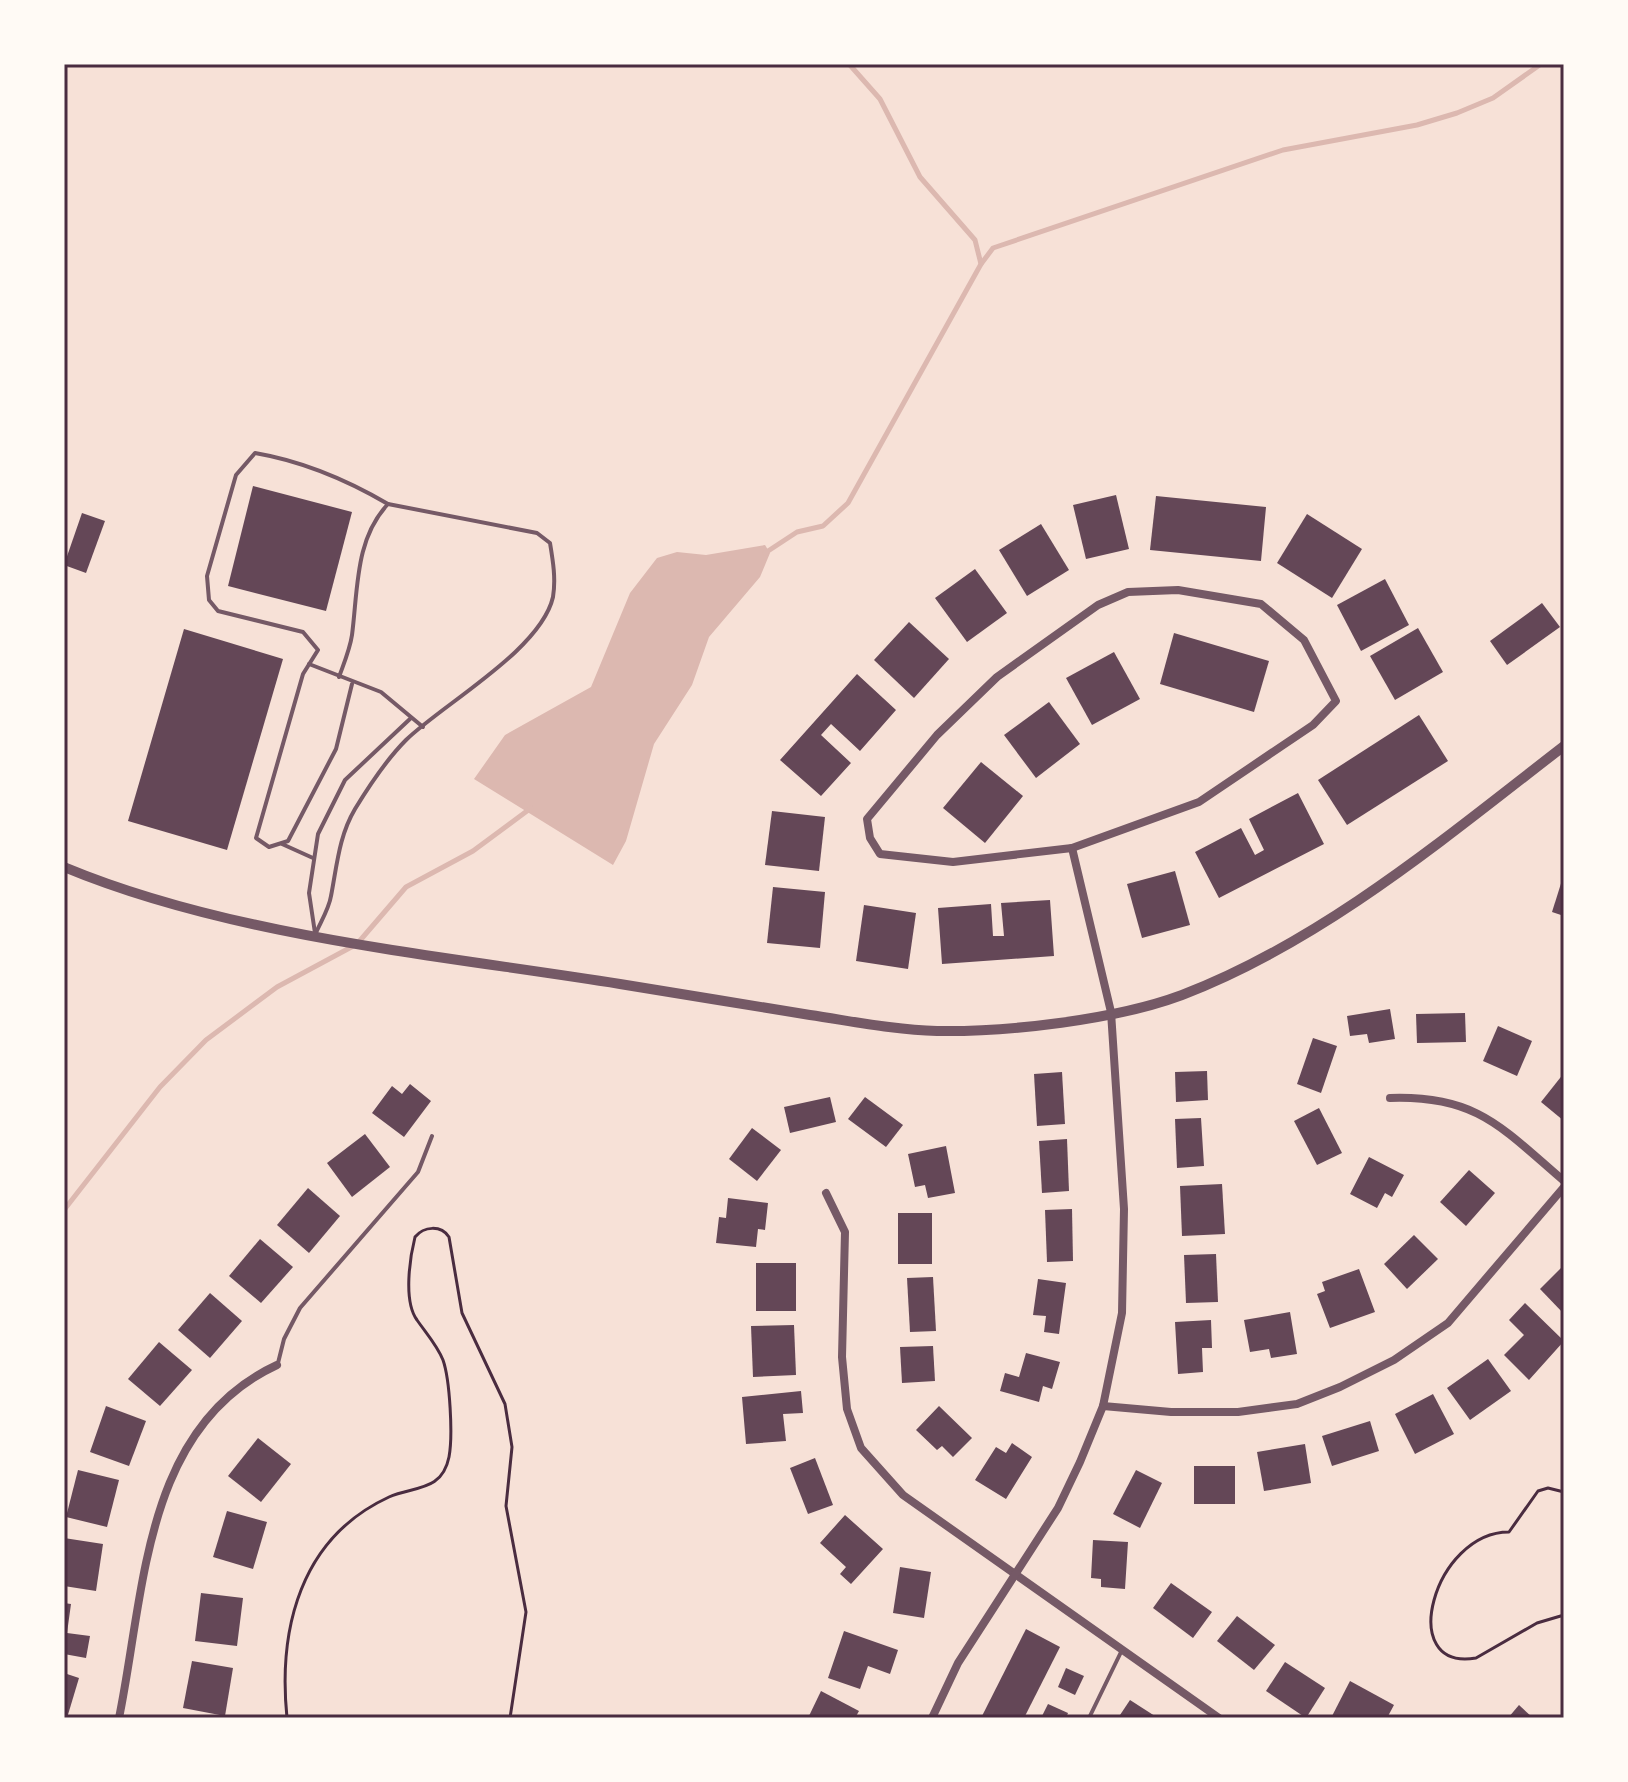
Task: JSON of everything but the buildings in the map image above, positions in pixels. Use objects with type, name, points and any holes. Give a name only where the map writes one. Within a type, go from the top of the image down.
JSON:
[{"type":"street","points":[[1178,590],[1261,604],[1304,640],[1336,701],[1313,725],[1199,802],[1072,848],[953,862],[899,859],[880,854],[870,838],[867,819],[937,735],[997,677],[1098,605],[1128,592],[1178,590]]},
{"type":"street","points":[[64,867],[197,910],[315,935],[840,1020],[933,1031],[999,1030],[1111,1012],[1181,995],[1266,956],[1409,866],[1564,746]]},
{"type":"street","points":[[932,1718],[958,1663],[1058,1508],[1103,1406],[1122,1313],[1124,1209],[1111,1012],[1072,848]]},
{"type":"street","points":[[1103,1406],[1171,1412],[1238,1412],[1297,1404],[1394,1360],[1448,1323],[1564,1184],[1481,1114],[1457,1102],[1419,1097],[1390,1098]]},
{"type":"street","points":[[826,1193],[845,1232],[842,1357],[847,1409],[861,1448],[903,1495],[1219,1718]]},
{"type":"street","points":[[119,1718],[154,1522],[167,1485],[184,1453],[222,1399],[240,1384],[277,1365]]},
{"type":"lane","points":[[315,935],[331,898],[339,846],[354,811],[406,741],[504,663],[532,633],[552,600],[555,568],[550,543],[537,533],[388,504],[354,484],[283,458],[255,453],[236,475],[207,576],[209,600],[218,611],[303,632],[318,650],[303,674],[256,838],[269,847],[288,841],[336,749],[352,684]]},
{"type":"lane","points":[[339,677],[352,636],[363,556],[373,521],[388,504]]},
{"type":"lane","points":[[309,664],[352,684],[381,692],[423,727]]},
{"type":"lane","points":[[315,935],[309,893],[318,834],[345,780],[411,718]]},
{"type":"lane","points":[[280,843],[313,858]]},
{"type":"lane","points":[[277,1365],[284,1339],[300,1308],[418,1172],[432,1136]]},
{"type":"lane","points":[[1089,1718],[1122,1650]]},
{"type":"path","points":[[287,1718],[284,1661],[304,1576],[340,1533],[366,1511],[391,1496],[427,1488],[443,1473],[449,1457],[446,1371],[442,1357],[414,1316],[409,1279],[415,1237],[426,1229],[437,1229],[449,1237],[462,1313],[505,1404],[512,1447],[506,1506],[526,1612],[510,1718]]},
{"type":"path","points":[[1564,1492],[1548,1488],[1538,1491],[1509,1532],[1486,1534],[1472,1542],[1446,1571],[1432,1597],[1428,1617],[1434,1637],[1445,1652],[1464,1660],[1476,1658],[1537,1623],[1564,1615]]},
{"type":"shaded area","points":[[765,545],[770,553],[760,577],[709,637],[692,685],[654,744],[626,841],[613,865],[474,779],[505,735],[591,687],[630,593],[657,558],[677,552],[706,555]]},
{"type":"waterway","points":[[849,64],[880,99],[920,177],[975,240],[981,264]]},
{"type":"waterway","points":[[765,553],[797,532],[823,526],[848,503],[981,264],[993,248],[1283,150],[1417,125],[1457,113],[1493,98],[1541,64]]},
{"type":"waterway","points":[[64,1210],[160,1087],[206,1040],[277,987],[357,944],[406,887],[473,851],[531,808]]}]
